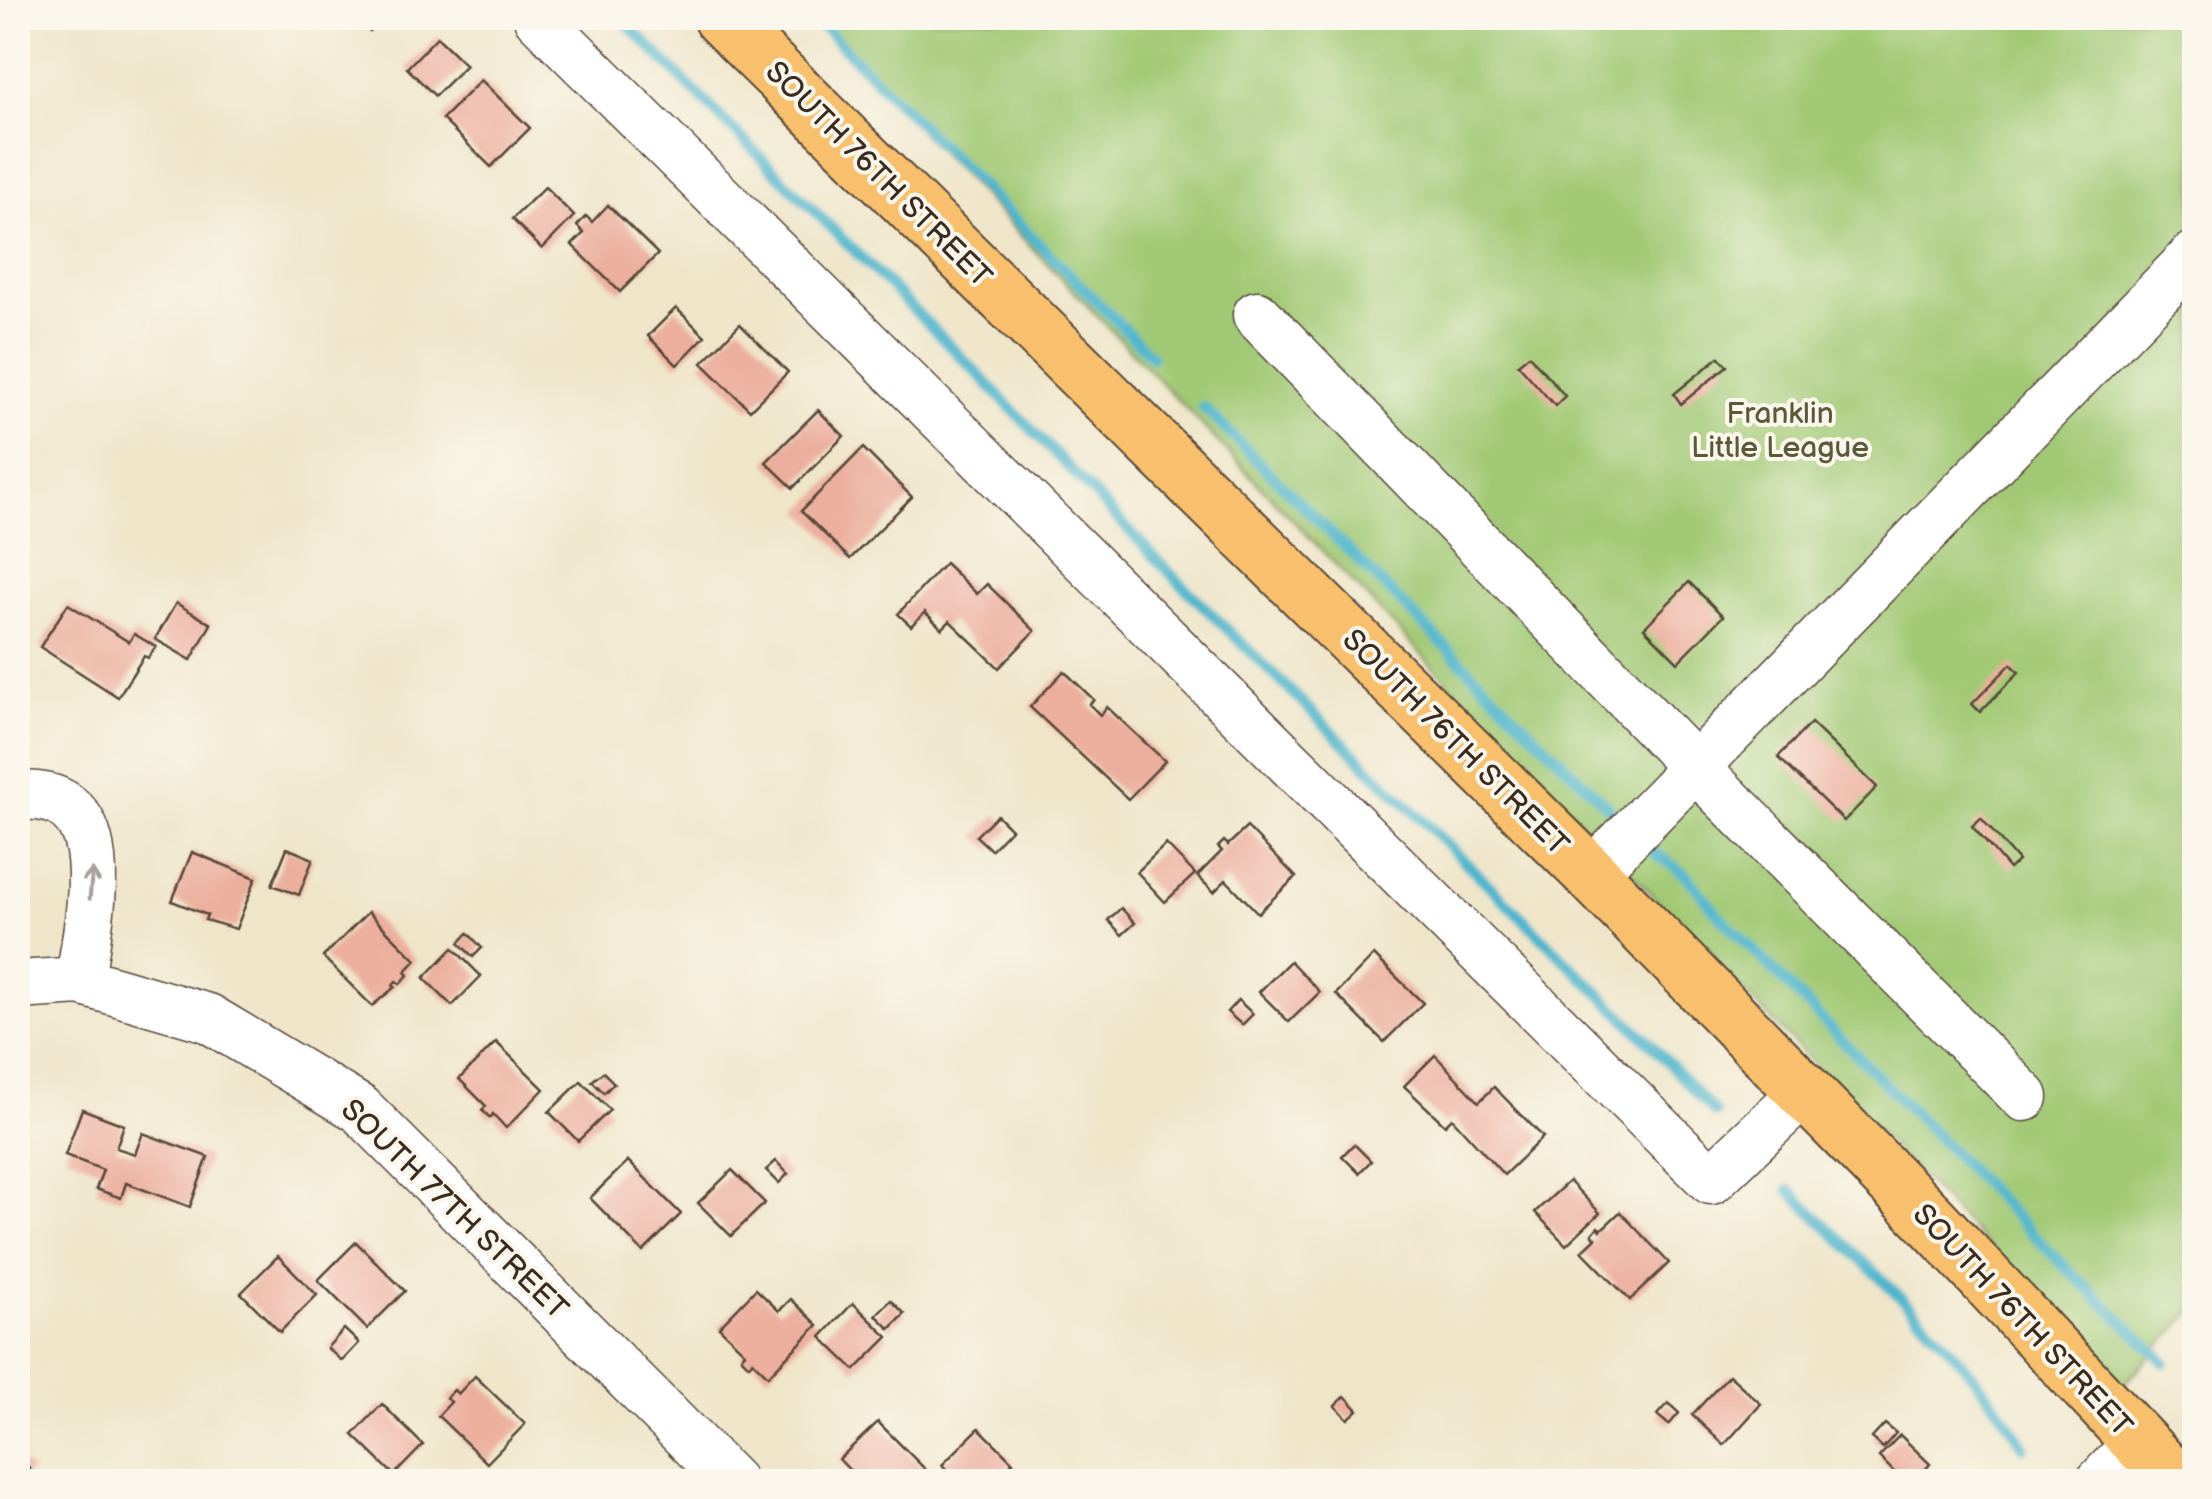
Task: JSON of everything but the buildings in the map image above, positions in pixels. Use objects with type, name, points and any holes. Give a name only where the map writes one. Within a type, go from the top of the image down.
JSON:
[{"type":"main road","name":"SOUTH 76TH STREET","points":[[720,18],[1591,874],[1929,1218],[2176,1482]]},
{"type":"street","points":[[538,18],[1711,1180],[1804,1092]]},
{"type":"street","points":[[1591,874],[2194,256]]},
{"type":"street","points":[[1257,315],[1695,767],[2024,1097]]},
{"type":"street","points":[[18,796],[42,796],[60,804],[81,819],[90,838],[93,869],[80,981]]},
{"type":"street","name":"SOUTH 77TH STREET","points":[[18,985],[80,981],[208,1018],[360,1109],[732,1482]]},
{"type":"street","points":[[2100,1482],[2138,1443]]},
{"type":"green space","name":"Franklin Little League","points":[[812,18],[2194,18],[2194,1310],[2122,1386]]},
{"type":"waterway","points":[[621,18],[979,375],[1169,572],[1649,1042],[1715,1113]]},
{"type":"waterway","points":[[814,18],[1152,357]]},
{"type":"waterway","points":[[1203,407],[1610,809]]},
{"type":"waterway","points":[[1652,851],[1686,875],[1716,912],[2059,1261],[2165,1362]]},
{"type":"waterway","points":[[1789,1190],[1945,1344],[1974,1376],[2024,1447]]}]
